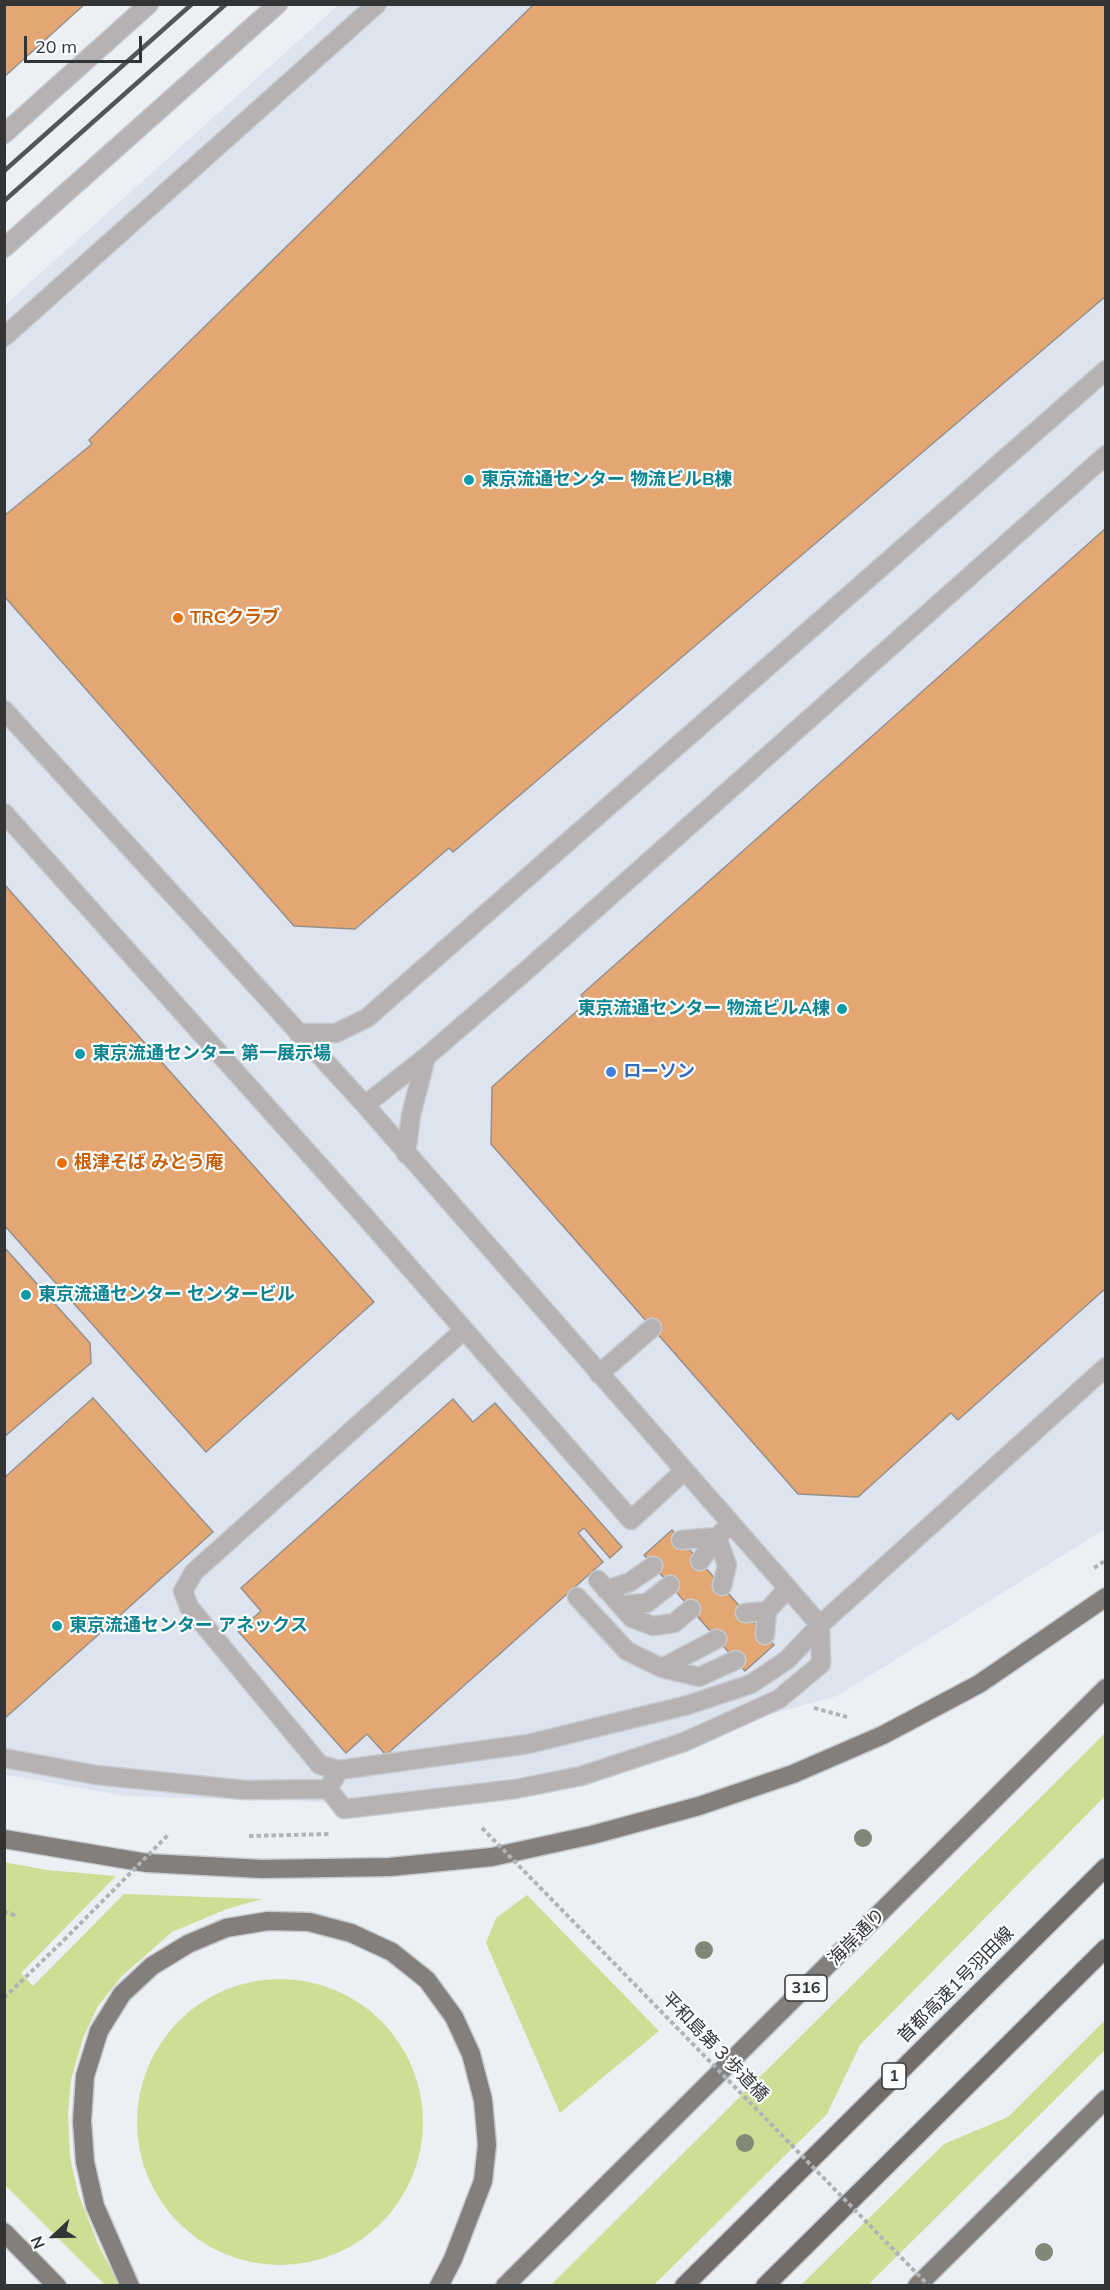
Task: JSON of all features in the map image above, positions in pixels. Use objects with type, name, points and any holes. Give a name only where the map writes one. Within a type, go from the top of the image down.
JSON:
[{"type":"highway","name":"首都高速1号羽田線","points":[[684,2286],[1106,1867]]},
{"type":"highway","points":[[765,2286],[1106,1948]]},
{"type":"main road","points":[[4,1839],[147,1863],[262,1869],[390,1867],[480,1858],[592,1835],[699,1806],[783,1778],[883,1735],[979,1684],[1106,1597]]},
{"type":"main road","name":"海岸通り","points":[[505,2286],[1106,1688]]},
{"type":"main road","points":[[130,2286],[96,2206],[85,2162],[82,2121],[85,2076],[99,2031],[122,1994],[152,1966],[188,1944],[226,1928],[268,1921],[309,1922],[351,1933],[392,1952],[427,1980],[454,2017],[471,2054],[476,2072],[483,2100],[487,2145],[483,2181],[453,2259],[439,2286]]},
{"type":"main road","points":[[917,2286],[1106,2099]]},
{"type":"main road","points":[[4,2232],[57,2286]]},
{"type":"street","points":[[4,134],[149,4]]},
{"type":"street","points":[[4,248],[278,4]]},
{"type":"street","points":[[4,337],[377,4]]},
{"type":"street","points":[[298,1033],[336,1033],[367,1018],[1106,370]]},
{"type":"street","points":[[364,1105],[426,1058],[1106,455]]},
{"type":"street","points":[[4,710],[364,1105],[820,1625],[821,1664],[779,1699],[684,1742],[581,1776],[514,1789],[344,1809],[328,1790],[245,1790],[96,1775],[4,1758]]},
{"type":"street","points":[[4,813],[631,1520],[684,1471]]},
{"type":"street","points":[[406,1154],[411,1114],[426,1058]]},
{"type":"street","points":[[599,1374],[652,1328]]},
{"type":"street","points":[[464,1330],[194,1572],[183,1591],[189,1607],[320,1765],[339,1770],[528,1744],[688,1706],[751,1684],[787,1660],[820,1625],[1106,1367]]},
{"type":"street","points":[[700,1561],[717,1537],[731,1524]]},
{"type":"street","points":[[681,1540],[717,1537]]},
{"type":"street","points":[[717,1537],[727,1565],[722,1586]]},
{"type":"street","points":[[653,1566],[630,1582],[602,1585],[632,1618],[653,1626],[674,1623],[691,1609]]},
{"type":"street","points":[[622,1605],[647,1603],[670,1585]]},
{"type":"street","points":[[765,1635],[767,1611],[788,1588]]},
{"type":"street","points":[[577,1597],[627,1651],[663,1668],[699,1677],[736,1660]]},
{"type":"street","points":[[745,1613],[767,1611]]},
{"type":"street","points":[[663,1668],[717,1638]]},
{"type":"street","points":[[328,1790],[339,1770]]},
{"type":"path","name":"平和島第３歩道橋","points":[[482,1828],[929,2286]]},
{"type":"path","points":[[4,1998],[27,1980],[168,1834]]},
{"type":"path","points":[[4,1911],[16,1916]]},
{"type":"path","points":[[4,1989],[13,1990]]},
{"type":"shaded area","points":[[338,5],[1105,5],[1105,1529],[837,1696],[576,1768],[343,1803],[125,1796],[5,1775],[4,306]]},
{"type":"green space","points":[[1105,1733],[1105,1796],[860,2045],[827,2114],[654,2285],[551,2285]]},
{"type":"green space","points":[[4,1862],[47,1870],[116,1876],[21,1973],[33,1986],[124,1894],[262,1899],[227,1909],[172,1932],[122,1976],[98,2006],[83,2038],[71,2080],[68,2113],[70,2157],[78,2193],[98,2244],[119,2285],[105,2285],[5,2185]]},
{"type":"green space","points":[[527,1895],[659,2031],[560,2113],[486,1943],[496,1918]]},
{"type":"green space","points":[[280,1979],[308,1982],[335,1990],[359,2004],[381,2021],[398,2043],[412,2067],[420,2094],[423,2122],[420,2150],[412,2177],[398,2201],[381,2223],[359,2240],[335,2254],[308,2262],[280,2265],[252,2262],[225,2254],[201,2240],[179,2223],[162,2201],[148,2177],[140,2150],[137,2122],[140,2094],[148,2067],[162,2043],[179,2021],[201,2004],[225,1990],[252,1982]]},
{"type":"green space","points":[[1105,2020],[1105,2050],[868,2285],[801,2285],[944,2144],[1008,2117]]},
{"type":"building","points":[[4,4],[85,4],[4,77]]},
{"type":"building","name":"東京流通センター 物流ビルB棟","points":[[534,4],[1106,4],[1106,296],[453,852],[449,848],[355,929],[294,926],[4,596],[4,516],[92,444],[89,440]]},
{"type":"building","name":"東京流通センター 物流ビルA棟","points":[[1106,528],[1106,1288],[958,1420],[951,1413],[858,1497],[798,1494],[491,1144],[492,1087],[587,1002],[581,995]]},
{"type":"building","name":"東京流通センター 第一展示場","points":[[4,884],[374,1302],[206,1452],[4,1225]]},
{"type":"building","name":"東京流通センター センタービル","points":[[4,1247],[90,1343],[91,1363],[4,1437]]},
{"type":"building","name":"東京流通センター アネックス","points":[[93,1398],[213,1532],[4,1719],[4,1478]]},
{"type":"building","points":[[453,1399],[473,1422],[495,1403],[622,1547],[610,1558],[584,1528],[578,1533],[603,1562],[386,1755],[367,1734],[346,1753],[238,1631],[261,1611],[241,1588]]},
{"type":"building","points":[[672,1530],[774,1645],[745,1671],[644,1555]]},
{"type":"railway","points":[[4,171],[192,4]]},
{"type":"railway","points":[[4,201],[226,4]]},
{"type":"place","name":"東京流通センター 物流ビルB棟","points":[[469,480]]},
{"type":"place","name":"TRCクラブ","points":[[178,618]]},
{"type":"place","name":"東京流通センター 物流ビルA棟","points":[[842,1009]]},
{"type":"place","name":"東京流通センター 第一展示場","points":[[80,1054]]},
{"type":"place","name":"ローソン","points":[[611,1072]]},
{"type":"place","name":"根津そば みとう庵","points":[[62,1163]]},
{"type":"place","name":"東京流通センター センタービル","points":[[26,1295]]},
{"type":"place","name":"東京流通センター アネックス","points":[[57,1626]]}]
